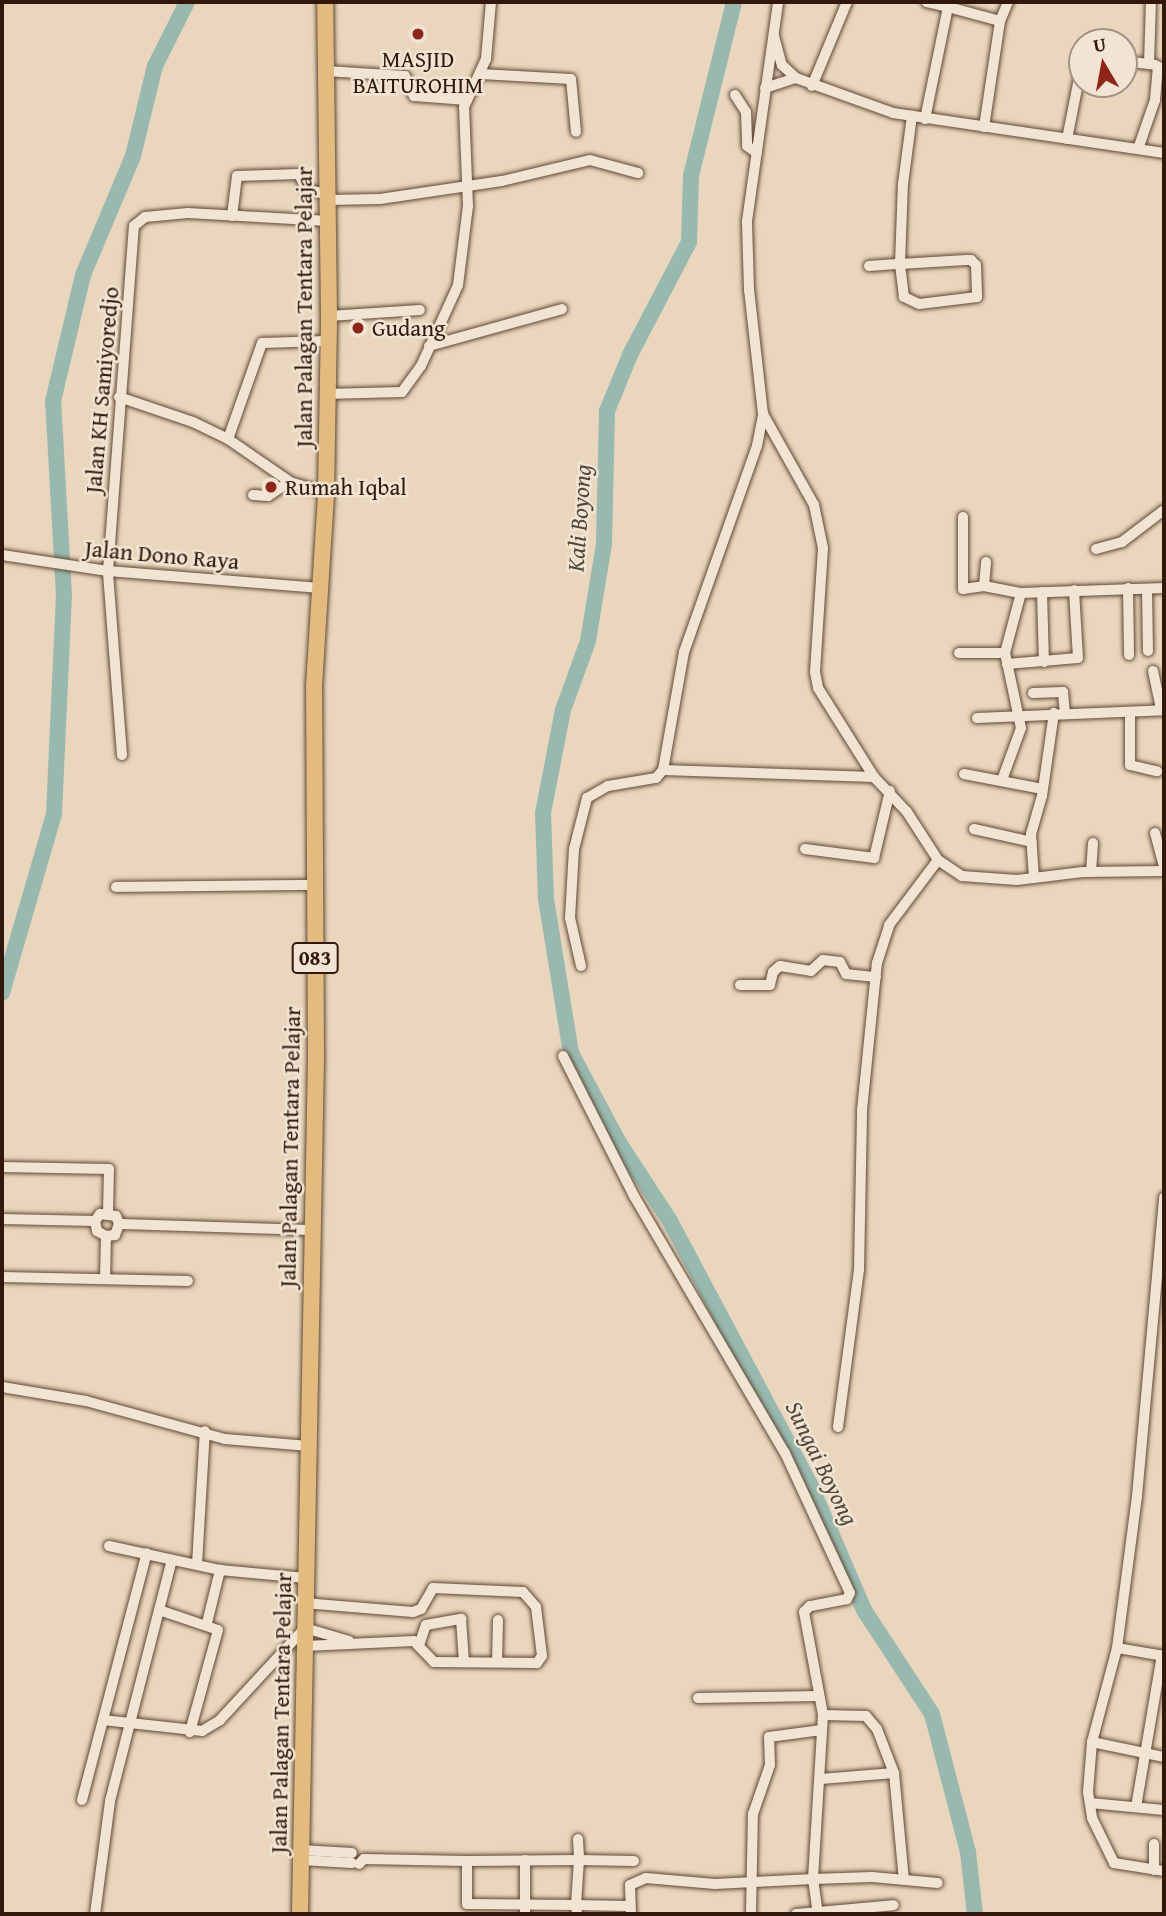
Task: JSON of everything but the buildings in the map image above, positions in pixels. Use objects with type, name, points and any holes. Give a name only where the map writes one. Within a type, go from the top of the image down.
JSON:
[{"type":"main road","name":"Jalan Palagan Tentara Pelajar","points":[[300,1914],[318,885],[314,686],[326,493],[325,394],[329,316],[325,2]]},
{"type":"street","points":[[325,394],[396,395],[410,385],[458,285],[468,186],[463,123],[467,100],[481,74],[491,2]]},
{"type":"street","points":[[581,966],[570,918],[575,900],[574,849],[587,798],[608,786],[656,778],[663,770],[684,652],[757,446],[763,414],[749,290],[747,221],[778,2]]},
{"type":"street","points":[[812,86],[847,2]]},
{"type":"street","points":[[927,2],[1000,21]]},
{"type":"street","points":[[984,127],[1000,21],[1008,2]]},
{"type":"street","points":[[1138,149],[1155,100],[1157,65],[1151,2]]},
{"type":"street","points":[[925,119],[948,8]]},
{"type":"street","points":[[773,33],[782,65],[796,78],[812,86],[925,119],[1164,153]]},
{"type":"street","points":[[1138,63],[1157,65]]},
{"type":"street","points":[[326,71],[405,76],[414,96],[467,100]]},
{"type":"street","points":[[481,74],[571,79],[576,132]]},
{"type":"street","points":[[765,89],[796,78]]},
{"type":"street","points":[[735,95],[746,112],[747,146],[757,153]]},
{"type":"street","points":[[1067,139],[1075,98]]},
{"type":"street","points":[[869,266],[900,264],[975,262],[977,297],[908,302],[904,297],[900,264],[903,184],[912,116]]},
{"type":"street","points":[[232,216],[237,176],[299,174],[306,189],[328,198],[380,199],[468,186],[590,160],[638,173]]},
{"type":"street","name":"Jalan KH Samiyoredjo","points":[[122,755],[108,571],[119,397],[134,226],[156,215],[328,221]]},
{"type":"street","points":[[429,346],[562,309]]},
{"type":"street","points":[[329,316],[420,310]]},
{"type":"street","points":[[228,439],[262,343],[326,341]]},
{"type":"street","points":[[119,397],[193,422],[228,439],[289,482],[326,493]]},
{"type":"street","points":[[763,414],[814,505],[823,548],[815,672],[818,688],[874,778],[890,791],[937,860],[962,876],[1034,878],[1164,869],[1155,833]]},
{"type":"street","points":[[253,495],[268,496],[289,482]]},
{"type":"street","points":[[1096,549],[1122,542],[1164,510]]},
{"type":"street","points":[[963,517],[963,589],[984,586],[1021,593],[1164,587]]},
{"type":"street","name":"Jalan Dono Raya","points":[[2,555],[108,571],[320,588]]},
{"type":"street","points":[[984,586],[986,562]]},
{"type":"street","points":[[1128,589],[1129,655]]},
{"type":"street","points":[[1147,589],[1148,651]]},
{"type":"street","points":[[1007,664],[1079,657],[1074,590]]},
{"type":"street","points":[[1042,592],[1044,662]]},
{"type":"street","points":[[1002,780],[1021,728],[1021,713],[1005,653],[1021,593]]},
{"type":"street","points":[[959,653],[1005,653]]},
{"type":"street","points":[[977,718],[1021,713],[1162,710],[1153,671]]},
{"type":"street","points":[[1032,693],[1063,692],[1032,842],[1034,878]]},
{"type":"street","points":[[1130,712],[1129,765],[1157,771]]},
{"type":"street","points":[[663,770],[874,778]]},
{"type":"street","points":[[964,774],[1044,789]]},
{"type":"street","points":[[805,849],[874,858],[890,791]]},
{"type":"street","points":[[974,829],[1032,842]]},
{"type":"street","points":[[1091,872],[1093,843]]},
{"type":"street","points":[[838,1427],[859,1270],[862,1110],[876,977],[889,925],[937,860]]},
{"type":"street","points":[[116,887],[318,885]]},
{"type":"street","points":[[740,985],[771,985],[773,972],[780,966],[811,971],[823,960],[840,962],[846,974],[876,977]]},
{"type":"street","points":[[563,1056],[634,1196],[785,1453],[850,1593],[847,1599],[810,1606],[804,1612],[822,1715],[821,1779],[813,1879],[818,1913]]},
{"type":"street","points":[[2,1167],[110,1170],[108,1214]]},
{"type":"street","points":[[1154,1844],[1159,1871],[1114,1863],[1091,1818],[1090,1803],[1092,1742],[1117,1648],[1137,1496],[1164,1197]]},
{"type":"street","points":[[100,1213],[108,1214],[116,1216],[119,1224],[115,1235],[106,1236],[97,1231],[95,1221],[100,1213]]},
{"type":"street","points":[[2,1219],[95,1221]]},
{"type":"street","points":[[119,1224],[313,1230]]},
{"type":"street","points":[[105,1279],[106,1236]]},
{"type":"street","points":[[2,1277],[188,1281]]},
{"type":"street","points":[[2,1387],[86,1401],[205,1431],[225,1439],[309,1446]]},
{"type":"street","points":[[197,1564],[205,1431]]},
{"type":"street","points":[[108,1546],[220,1570],[306,1578]]},
{"type":"street","points":[[82,1800],[148,1553]]},
{"type":"street","points":[[95,1914],[110,1801],[172,1560]]},
{"type":"street","points":[[207,1623],[220,1570]]},
{"type":"street","points":[[304,1603],[413,1612],[421,1609],[433,1588],[523,1592],[536,1607],[540,1660],[434,1662],[419,1645],[349,1641],[305,1646]]},
{"type":"street","points":[[159,1610],[207,1623],[219,1636],[190,1732]]},
{"type":"street","points":[[419,1645],[426,1625],[461,1619],[464,1662]]},
{"type":"street","points":[[497,1662],[498,1620]]},
{"type":"street","points":[[103,1720],[190,1732],[202,1731],[220,1720],[305,1628],[349,1641]]},
{"type":"street","points":[[1117,1648],[1163,1656],[1136,1807]]},
{"type":"street","points":[[698,1698],[819,1696]]},
{"type":"street","points":[[822,1715],[871,1719],[894,1773],[904,1880]]},
{"type":"street","points":[[751,1914],[753,1814],[770,1765],[769,1737],[822,1730]]},
{"type":"street","points":[[1092,1742],[1164,1758]]},
{"type":"street","points":[[821,1779],[894,1773]]},
{"type":"street","points":[[1090,1803],[1164,1810]]},
{"type":"street","points":[[576,1910],[578,1839]]},
{"type":"street","points":[[301,1855],[467,1861],[634,1861]]},
{"type":"street","points":[[525,1860],[525,1909]]},
{"type":"street","points":[[467,1861],[467,1909],[629,1910],[630,1885],[640,1879],[750,1882],[813,1879],[904,1880],[938,1883]]},
{"type":"street","points":[[796,1914],[894,1905]]},
{"type":"waterway","points":[[2,993],[54,814],[64,596],[53,401],[83,275],[133,156],[155,66],[187,2]]},
{"type":"waterway","name":"Kali Boyong","points":[[734,2],[691,176],[689,242],[630,355],[607,411],[604,544],[588,641],[563,710],[543,813],[546,899],[571,1053],[618,1141],[670,1221],[810,1484],[864,1610],[932,1714],[968,1852],[975,1914]]},
{"type":"place","name":"MASJID BAITUROHIM","points":[[418,34]]},
{"type":"place","name":"Gudang","points":[[358,328]]},
{"type":"place","name":"Rumah Iqbal","points":[[271,487]]},
{"type":"water label","name":"Sungai Boyong","points":[[822,1463]]}]
